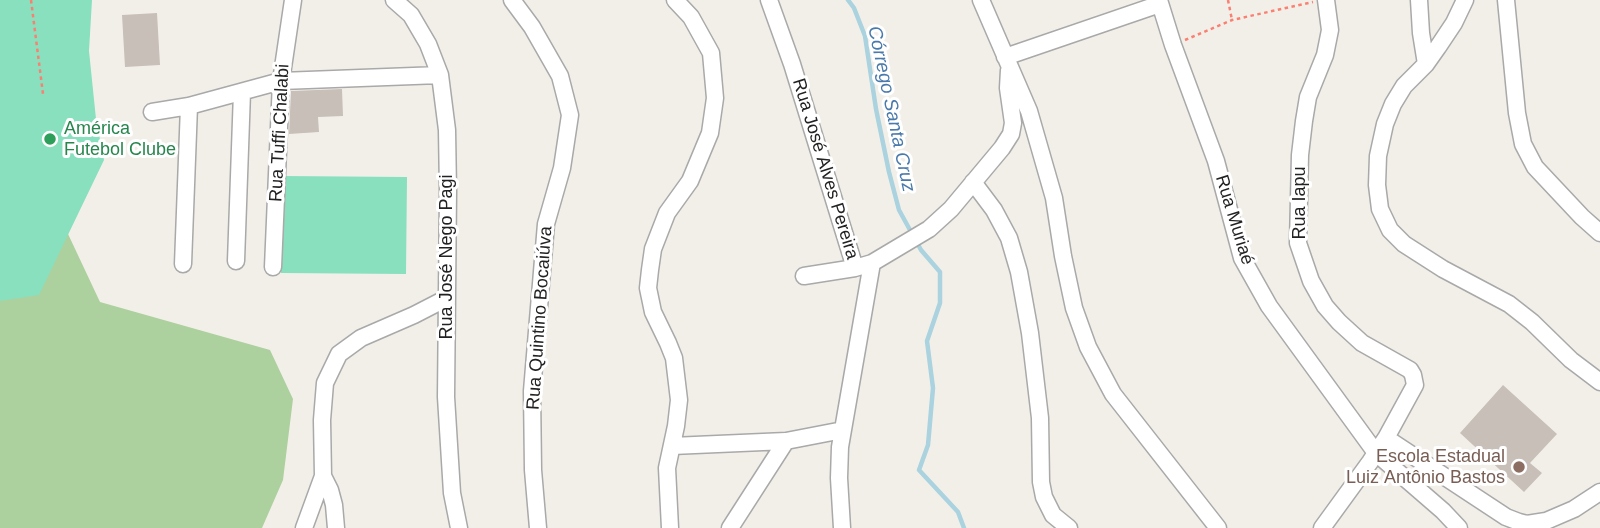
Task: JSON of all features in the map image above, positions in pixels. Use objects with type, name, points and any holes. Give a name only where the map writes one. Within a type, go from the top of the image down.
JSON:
[{"type":"street","name":"Rua Tuffi Chalabi","points":[[274,267],[281,81],[292,0]]},
{"type":"street","name":"Rua José Nego Pagi","points":[[394,0],[411,15],[428,44],[440,75],[447,130],[449,191],[446,397],[452,493],[460,528]]},
{"type":"street","name":"Rua Quintino Bocaiúva","points":[[512,0],[532,27],[560,76],[570,115],[562,168],[546,224],[532,391],[533,470],[538,528]]},
{"type":"street","points":[[670,528],[667,468],[677,426],[679,400],[674,358],[653,312],[648,288],[653,249],[667,214],[690,181],[710,133],[715,98],[711,53],[691,17],[675,0]]},
{"type":"street","name":"Rua José Alves Pereira","points":[[769,0],[792,64],[855,268],[872,263],[840,447],[842,528]]},
{"type":"street","points":[[981,0],[1029,111],[1044,158],[1074,307],[1088,347],[1113,394],[1218,528]]},
{"type":"street","name":"Rua Iapu","points":[[1324,0],[1330,30],[1325,55],[1308,97],[1302,132],[1298,243],[1311,281],[1325,306],[1362,343],[1410,370],[1413,375],[1415,385],[1386,438]]},
{"type":"street","points":[[1419,0],[1426,64]]},
{"type":"street","points":[[1465,0],[1454,23],[1426,64],[1404,86],[1393,104],[1385,124],[1378,156],[1380,209],[1390,230],[1404,244],[1422,257],[1509,304],[1532,321],[1571,360],[1600,383]]},
{"type":"street","points":[[1506,0],[1522,144],[1535,167],[1600,233]]},
{"type":"street","points":[[1007,60],[1160,2]]},
{"type":"street","name":"Rua Muriaé","points":[[1160,2],[1172,45],[1216,161],[1242,258],[1269,306],[1376,453],[1459,528]]},
{"type":"street","points":[[872,263],[929,229],[951,209],[1002,148],[1011,134],[1013,123],[1007,60]]},
{"type":"street","points":[[152,112],[189,106],[281,81],[440,75]]},
{"type":"street","points":[[236,261],[242,92]]},
{"type":"street","points":[[183,264],[189,106]]},
{"type":"street","points":[[973,182],[994,209],[1009,238],[1019,272],[1030,333],[1040,418],[1041,482],[1044,497],[1054,514],[1069,528]]},
{"type":"street","points":[[804,276],[855,268]]},
{"type":"street","points":[[304,528],[323,476],[322,420],[325,383],[339,354],[361,338],[447,298]]},
{"type":"street","points":[[672,446],[786,441],[843,430]]},
{"type":"street","points":[[1322,528],[1386,438],[1506,517],[1519,522],[1527,524],[1546,521],[1574,509],[1600,492]]},
{"type":"street","points":[[730,528],[786,441]]},
{"type":"street","points":[[323,476],[334,505],[336,528]]},
{"type":"path","points":[[31,0],[43,94]]},
{"type":"path","points":[[1228,0],[1232,20]]},
{"type":"path","points":[[1172,45],[1232,20],[1324,0]]},
{"type":"green space","name":"América Futebol Clube","points":[[0,0],[92,0],[89,51],[96,119],[104,160],[39,295],[0,301]]},
{"type":"green space","points":[[0,120],[61,219],[100,302],[270,350],[293,399],[283,480],[262,528],[0,528]]},
{"type":"green space","points":[[281,176],[407,177],[406,274],[281,273]]},
{"type":"building","points":[[157,13],[160,65],[125,67],[122,15]]},
{"type":"building","points":[[342,89],[343,116],[318,117],[319,132],[289,134],[291,91]]},
{"type":"building","name":"Escola Estadual Luiz Antônio Bastos","points":[[1503,385],[1557,434],[1530,463],[1542,473],[1524,492],[1460,433]]},
{"type":"waterway","name":"Córrego Santa Cruz","points":[[848,0],[865,36],[876,109],[899,210],[921,250],[940,272],[940,303],[927,341],[933,388],[928,445],[919,470],[958,512],[964,528]]},
{"type":"place","name":"América Futebol Clube","points":[[50,139]]},
{"type":"place","name":"Escola Estadual Luiz Antônio Bastos","points":[[1519,467]]}]
